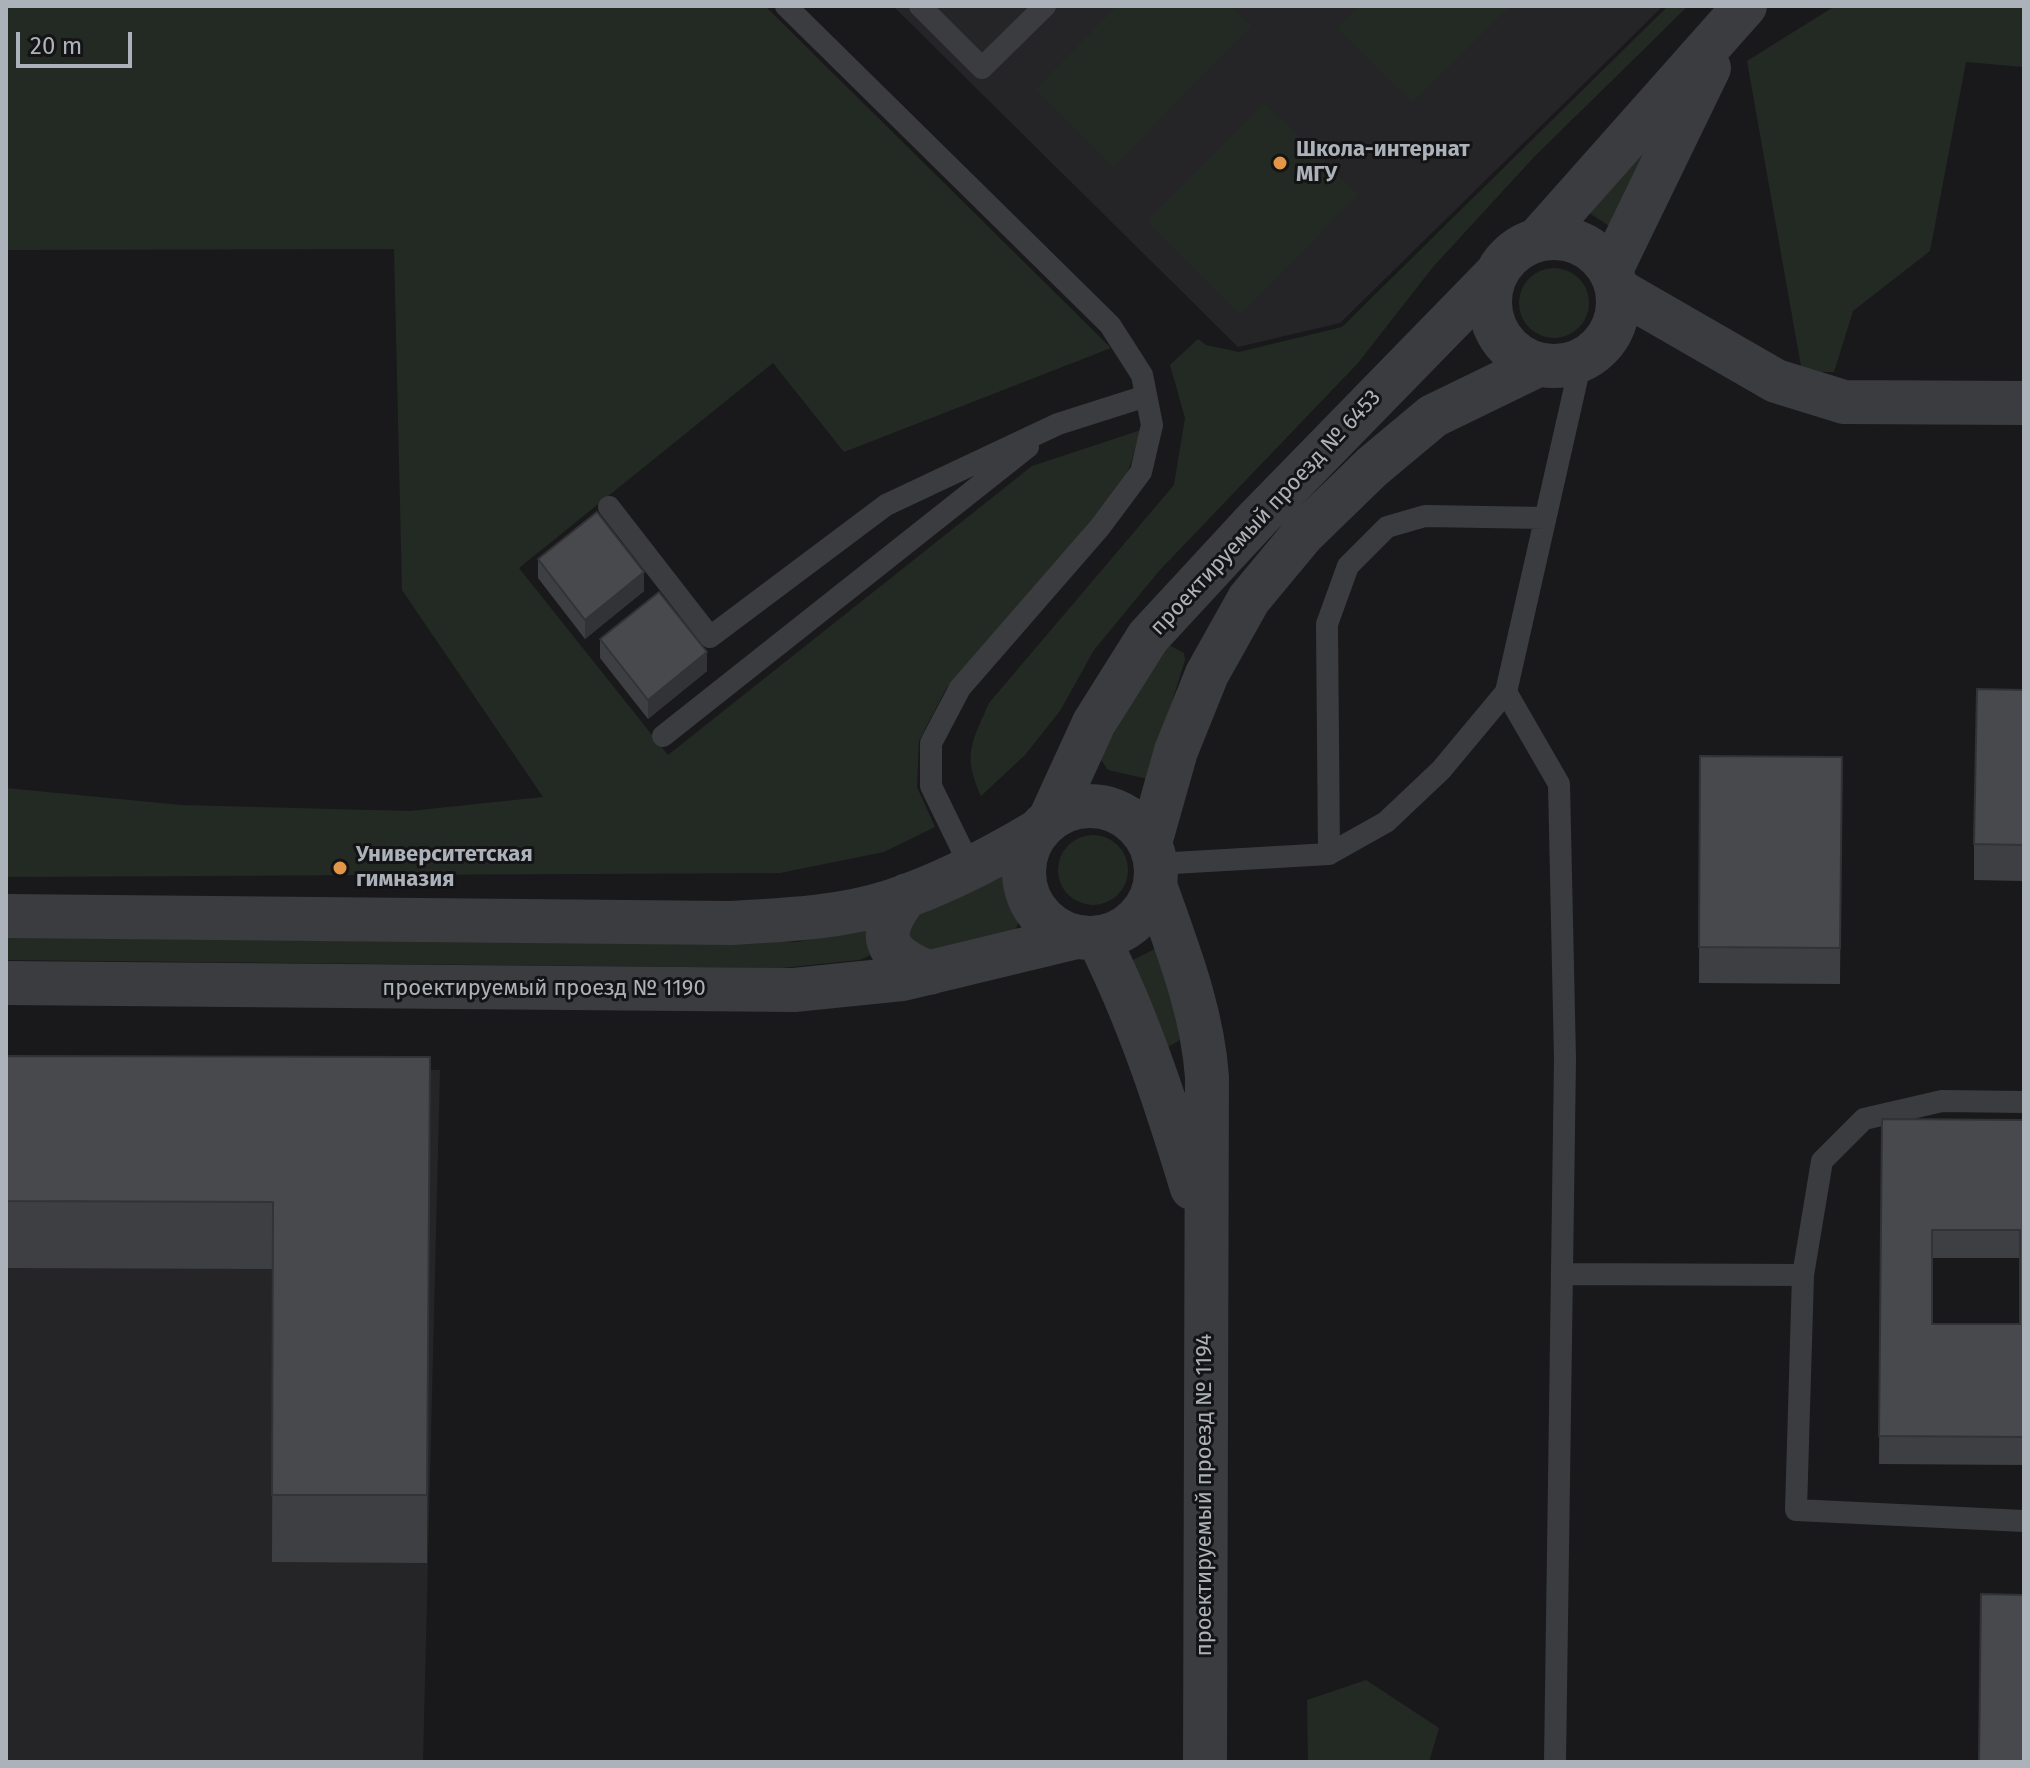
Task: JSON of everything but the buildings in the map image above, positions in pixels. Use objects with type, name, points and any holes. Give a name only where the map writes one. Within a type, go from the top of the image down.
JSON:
[{"type":"street","name":"проектируемый проезд № 6453","points":[[1044,825],[1094,723],[1148,637],[1258,518],[1495,275],[1505,259],[1521,246],[1539,238],[1730,10]]},
{"type":"street","name":"проектируемый проезд № 6453","points":[[1154,864],[1176,751],[1196,699],[1249,599],[1303,534],[1372,467],[1433,416],[1538,365],[1560,366],[1581,361],[1599,349],[1611,331],[1618,311],[1614,280],[1730,10]]},
{"type":"street","points":[[1539,238],[1556,237],[1580,243],[1601,257],[1614,280],[1776,381],[1844,402],[2024,403]]},
{"type":"street","points":[[1495,275],[1489,297],[1491,319],[1510,348],[1538,365]]},
{"type":"street","points":[[6,916],[731,923],[800,919],[887,903],[971,868],[1044,825],[1077,808],[1106,808],[1132,821],[1154,864],[1148,904],[1135,920],[1118,932],[1087,937],[1055,928],[1039,913],[1028,894],[1026,861],[1044,825]]},
{"type":"street","name":"проектируемый проезд № 1194","points":[[1154,864],[1191,986],[1204,1042],[1205,1762]]},
{"type":"street","points":[[907,895],[893,912],[886,931],[891,950],[906,963],[930,973]]},
{"type":"street","name":"проектируемый проезд № 1194","points":[[1087,937],[1114,969],[1168,1107],[1205,1229]]},
{"type":"street","name":"проектируемый проезд № 1190","points":[[6,983],[794,990],[930,973],[1087,937]]},
{"type":"lane","points":[[786,6],[1110,325],[1142,375],[1152,425],[1141,472],[1100,527],[960,688],[931,743],[931,786],[971,868]]},
{"type":"lane","points":[[920,6],[982,68],[1045,6]]},
{"type":"lane","points":[[1154,864],[1329,854],[1386,822],[1441,770],[1506,692],[1581,361]]},
{"type":"lane","points":[[609,507],[710,637],[886,505],[1058,424],[1146,396]]},
{"type":"lane","points":[[663,736],[1058,424]]},
{"type":"lane","points":[[1329,854],[1327,624],[1348,566],[1387,527],[1425,516],[1545,518]]},
{"type":"lane","points":[[1506,692],[1559,784],[1565,1059],[1555,1762]]},
{"type":"lane","points":[[2024,1102],[1942,1101],[1864,1119],[1822,1161],[1803,1275],[1796,1510],[2024,1521]]},
{"type":"lane","points":[[1562,1274],[1803,1275]]},
{"type":"shaded area","points":[[6,6],[765,6],[1111,348],[844,452],[773,363],[519,568],[668,755],[1032,466],[1141,430],[1128,472],[1090,525],[946,689],[919,741],[917,787],[935,827],[884,852],[780,873],[6,877],[6,788],[181,805],[410,811],[543,797],[402,590],[394,249],[6,250]]},
{"type":"shaded area","name":"Школа-интернат МГУ","points":[[893,6],[1663,6],[1340,323],[1238,347]]},
{"type":"shaded area","points":[[1117,6],[1230,6],[1251,26],[1113,167],[1035,90]]},
{"type":"shaded area","points":[[1359,6],[1510,6],[1413,102],[1337,28]]},
{"type":"shaded area","points":[[1668,6],[1688,6],[1535,156],[1433,267],[1358,363],[1159,571],[1094,650],[1060,711],[1025,755],[981,796],[971,759],[974,739],[989,703],[1174,485],[1185,418],[1170,365],[1198,339],[1206,345],[1239,352],[1342,327]]},
{"type":"shaded area","points":[[1835,6],[2024,6],[2024,67],[1966,62],[1930,251],[1853,311],[1834,372],[1802,372],[1747,61]]},
{"type":"shaded area","points":[[1264,103],[1358,195],[1240,314],[1147,221]]},
{"type":"shaded area","points":[[1655,141],[1609,226],[1588,212]]},
{"type":"shaded area","points":[[1554,268],[1579,278],[1589,303],[1579,328],[1554,338],[1529,328],[1519,303],[1529,278]]},
{"type":"shaded area","points":[[1169,645],[1184,653],[1185,660],[1148,779],[1108,770],[1101,760],[1105,749],[1149,669]]},
{"type":"shaded area","points":[[1093,835],[1118,845],[1128,870],[1118,895],[1093,905],[1068,895],[1058,870],[1068,845]]},
{"type":"shaded area","points":[[998,872],[1005,878],[1020,920],[1015,930],[948,954],[909,950],[910,914]]},
{"type":"shaded area","points":[[866,930],[873,948],[869,956],[859,960],[781,968],[6,960],[6,935],[797,942]]},
{"type":"shaded area","points":[[1155,949],[1162,950],[1180,1040],[1168,1047],[1129,962]]},
{"type":"shaded area","points":[[6,1070],[440,1070],[423,1762],[6,1762]]},
{"type":"shaded area","points":[[1366,1680],[1439,1728],[1429,1762],[1308,1762],[1307,1700]]},
{"type":"place","name":"Школа-интернат МГУ","points":[[1280,163]]},
{"type":"place","name":"Университетская гимназия","points":[[340,868]]}]
